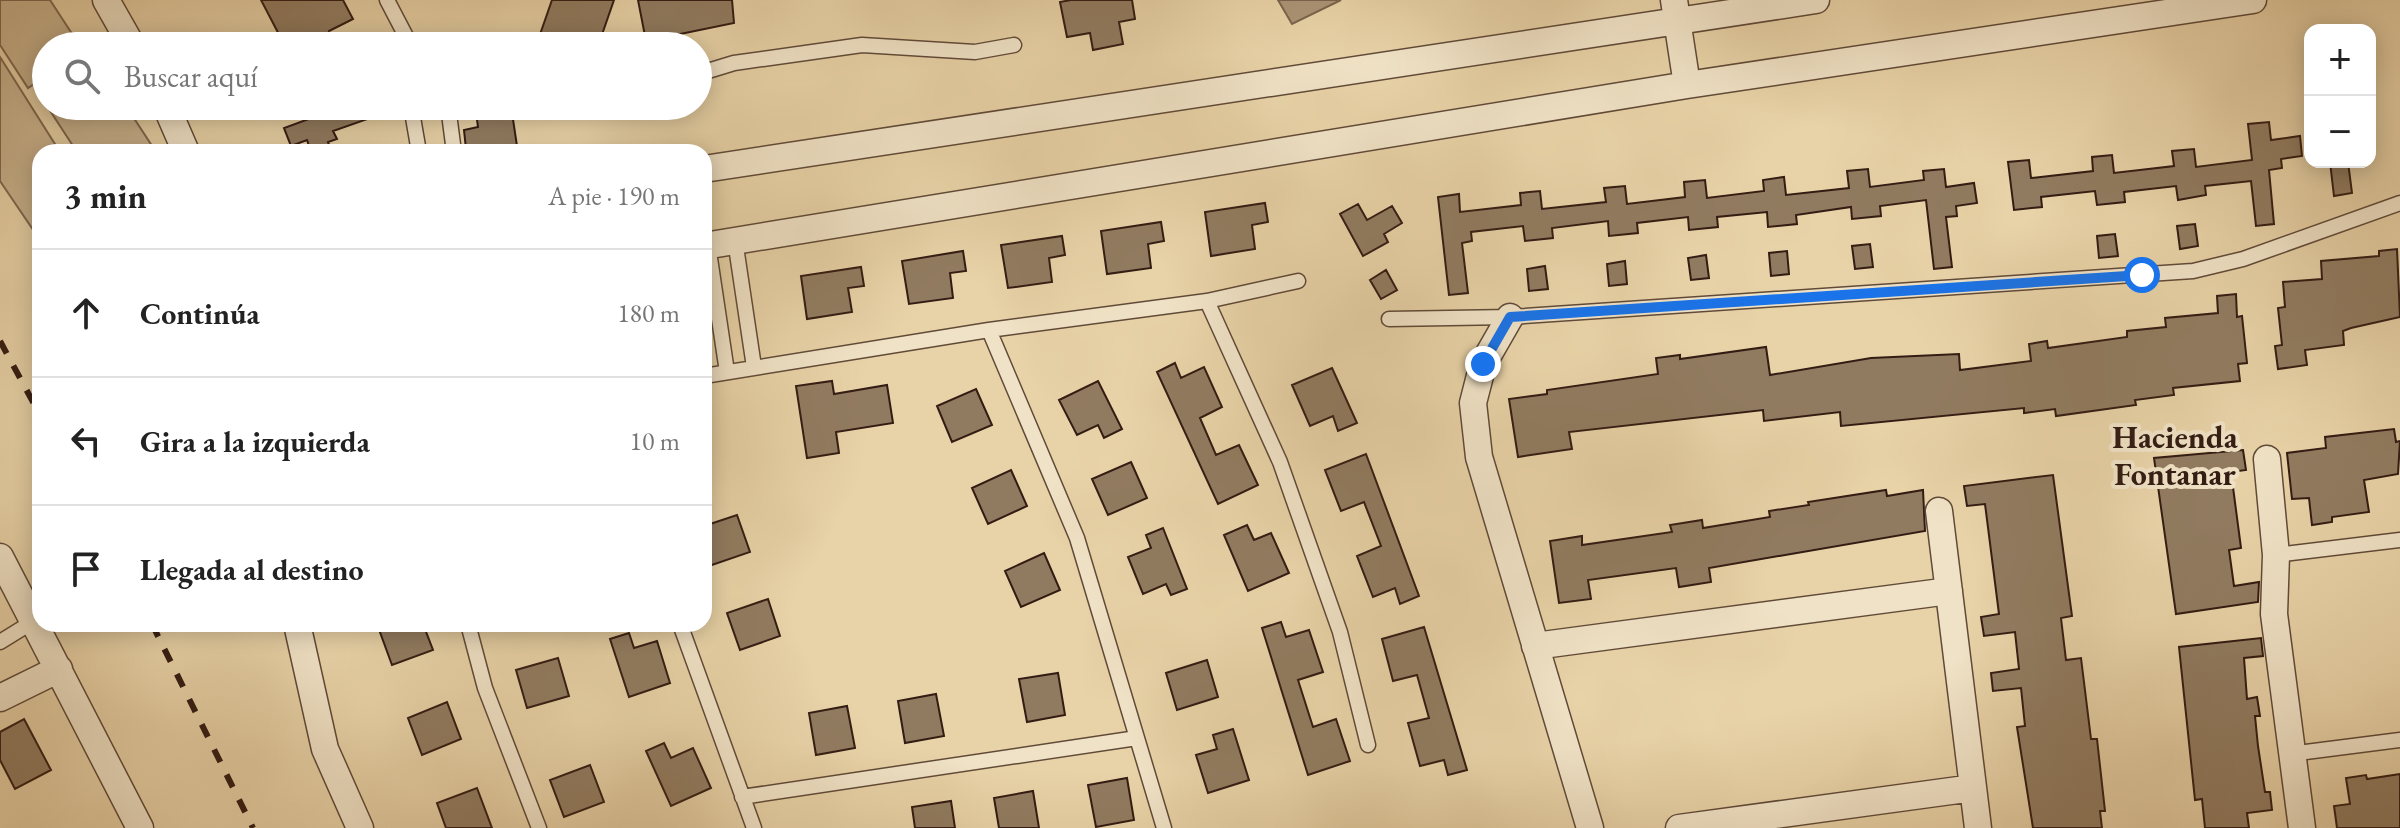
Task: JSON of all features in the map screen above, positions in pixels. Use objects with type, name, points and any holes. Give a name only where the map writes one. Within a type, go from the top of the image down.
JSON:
[{"type":"street","points":[[106,0],[124,32]]},
{"type":"street","points":[[712,168],[1675,11],[1816,0]]},
{"type":"street","points":[[712,245],[1687,85],[2253,0]]},
{"type":"street","points":[[1675,11],[1687,85]]},
{"type":"street","points":[[172,120],[183,144]]},
{"type":"street","points":[[1510,317],[1483,364],[1473,403],[1479,457],[1590,828]]},
{"type":"street","points":[[2267,459],[2276,555],[2274,614],[2302,828]]},
{"type":"street","points":[[1939,511],[1978,828]]},
{"type":"street","points":[[0,557],[32,617]]},
{"type":"street","points":[[1535,646],[1949,591]]},
{"type":"street","points":[[40,632],[140,828]]},
{"type":"street","points":[[299,632],[325,749],[360,828]]},
{"type":"street","points":[[0,698],[59,669]]},
{"type":"street","points":[[1679,828],[1973,788]]},
{"type":"lane","points":[[387,0],[404,32]]},
{"type":"lane","points":[[712,70],[734,63],[862,45],[975,52],[1014,45]]},
{"type":"lane","points":[[413,120],[418,144]]},
{"type":"lane","points":[[450,120],[453,144]]},
{"type":"lane","points":[[1389,319],[1510,317],[2193,271],[2243,259],[2400,203]]},
{"type":"lane","points":[[735,240],[754,367]]},
{"type":"lane","points":[[712,375],[989,330],[1207,301],[1298,281]]},
{"type":"lane","points":[[712,282],[727,372]]},
{"type":"lane","points":[[1207,301],[1280,462],[1340,632],[1368,745]]},
{"type":"lane","points":[[989,330],[1077,538],[1164,828]]},
{"type":"lane","points":[[2276,555],[2400,540]]},
{"type":"lane","points":[[0,642],[32,622]]},
{"type":"lane","points":[[470,632],[485,688],[539,828]]},
{"type":"lane","points":[[683,632],[754,828]]},
{"type":"lane","points":[[742,797],[1137,738]]},
{"type":"lane","points":[[2290,754],[2400,740]]},
{"type":"shaded area","points":[[0,0],[50,0],[71,32],[32,32],[32,85],[28,88],[0,45]]},
{"type":"shaded area","points":[[1278,0],[1341,0],[1292,24]]},
{"type":"shaded area","points":[[0,57],[32,108],[32,120],[40,120],[55,144],[32,144],[32,228],[0,181]]},
{"type":"shaded area","points":[[56,120],[135,120],[151,144],[72,144]]},
{"type":"building","points":[[261,0],[343,0],[353,19],[329,32],[278,32]]},
{"type":"building","points":[[552,0],[614,0],[603,32],[541,32]]},
{"type":"building","points":[[638,0],[732,0],[734,23],[690,32],[644,32]]},
{"type":"building","points":[[1132,0],[1135,19],[1119,22],[1123,44],[1093,50],[1090,33],[1067,37],[1060,2]]},
{"type":"building","points":[[306,120],[364,120],[333,131],[337,139],[329,144],[308,144],[307,140],[290,144],[284,128]]},
{"type":"building","points":[[477,120],[513,120],[517,144],[465,144],[464,130],[478,127]]},
{"type":"building","points":[[2269,122],[2271,140],[2300,136],[2302,156],[2281,159],[2282,168],[2269,170],[2274,224],[2256,226],[2251,181],[2205,186],[2206,195],[2178,200],[2176,186],[2124,192],[2125,202],[2097,205],[2095,191],[2041,197],[2042,207],[2014,210],[2008,162],[2029,160],[2031,178],[2093,171],[2092,157],[2112,155],[2114,173],[2174,166],[2172,151],[2194,149],[2196,167],[2252,160],[2248,124]]},
{"type":"building","points":[[2331,168],[2349,168],[2352,193],[2334,196]]},
{"type":"building","points":[[1868,169],[1870,187],[1924,180],[1923,171],[1944,169],[1946,187],[1974,183],[1977,203],[1956,206],[1957,216],[1946,217],[1952,267],[1934,269],[1926,200],[1880,206],[1881,216],[1852,219],[1851,207],[1796,215],[1797,224],[1768,227],[1767,212],[1717,217],[1718,227],[1689,230],[1688,217],[1637,223],[1638,233],[1609,236],[1608,221],[1552,228],[1553,238],[1525,241],[1523,226],[1471,232],[1472,241],[1462,243],[1468,293],[1449,295],[1438,197],[1459,194],[1460,212],[1521,205],[1520,193],[1540,191],[1542,209],[1606,202],[1604,188],[1625,186],[1627,204],[1685,197],[1684,182],[1705,180],[1707,198],[1764,191],[1763,180],[1784,177],[1786,195],[1849,188],[1847,171]]},
{"type":"building","points":[[1265,203],[1268,222],[1252,225],[1255,249],[1211,256],[1205,212]]},
{"type":"building","points":[[1358,204],[1367,220],[1392,206],[1402,223],[1384,234],[1388,242],[1363,256],[1340,214]]},
{"type":"building","points":[[1161,222],[1164,241],[1148,244],[1151,268],[1107,274],[1101,231]]},
{"type":"building","points":[[2195,224],[2198,246],[2180,249],[2177,226]]},
{"type":"building","points":[[2115,234],[2118,256],[2099,258],[2097,236]]},
{"type":"building","points":[[1062,236],[1065,255],[1049,258],[1052,282],[1008,288],[1001,245]]},
{"type":"building","points":[[1870,244],[1873,267],[1855,269],[1852,246]]},
{"type":"building","points":[[2397,249],[2400,317],[2343,331],[2344,345],[2305,350],[2307,365],[2278,369],[2275,346],[2282,345],[2278,308],[2285,307],[2283,282],[2322,279],[2321,261],[2379,256],[2379,251]]},
{"type":"building","points":[[963,251],[966,271],[950,273],[953,298],[909,304],[902,261]]},
{"type":"building","points":[[1787,251],[1789,274],[1771,276],[1769,253]]},
{"type":"building","points":[[1706,255],[1709,278],[1691,280],[1688,258]]},
{"type":"building","points":[[1625,261],[1627,284],[1609,286],[1607,264]]},
{"type":"building","points":[[1545,266],[1548,289],[1529,291],[1527,269]]},
{"type":"building","points":[[861,267],[864,286],[848,288],[852,312],[807,319],[801,276]]},
{"type":"building","points":[[1386,270],[1397,290],[1381,299],[1370,280]]},
{"type":"building","points":[[2236,294],[2237,317],[2242,316],[2247,363],[2238,364],[2240,381],[2173,388],[2174,395],[2135,400],[2136,405],[2056,416],[2055,409],[2024,413],[2024,408],[1841,426],[1840,412],[1764,421],[1763,410],[1569,432],[1572,449],[1518,457],[1509,399],[1547,394],[1547,390],[1658,374],[1656,358],[1680,355],[1680,359],[1766,347],[1770,375],[1871,358],[1959,354],[1960,370],[2031,361],[2029,344],[2047,341],[2048,348],[2127,337],[2127,331],[2166,327],[2165,318],[2218,313],[2217,296]]},
{"type":"building","points":[[1175,363],[1181,378],[1204,367],[1222,407],[1200,418],[1216,455],[1239,445],[1258,485],[1218,504],[1157,372]]},
{"type":"building","points":[[1332,368],[1357,423],[1338,431],[1333,416],[1310,426],[1292,385]]},
{"type":"building","points":[[832,381],[834,394],[887,385],[893,423],[836,432],[839,453],[807,458],[796,386]]},
{"type":"building","points":[[1098,381],[1122,429],[1104,438],[1098,425],[1077,435],[1059,400]]},
{"type":"building","points":[[976,389],[992,425],[952,442],[937,406]]},
{"type":"building","points":[[2394,429],[2396,442],[2400,441],[2398,474],[2364,480],[2369,512],[2332,517],[2332,522],[2312,525],[2309,498],[2292,499],[2287,453],[2326,448],[2325,437]]},
{"type":"building","points":[[2243,450],[2246,470],[2231,472],[2241,548],[2229,550],[2234,586],[2259,582],[2258,602],[2176,614],[2154,458]]},
{"type":"building","points":[[1366,454],[1419,596],[1400,604],[1395,588],[1373,597],[1357,556],[1381,546],[1364,502],[1341,511],[1325,470]]},
{"type":"building","points":[[1131,462],[1147,498],[1108,515],[1092,479]]},
{"type":"building","points":[[1011,470],[1027,506],[988,524],[972,488]]},
{"type":"building","points":[[2053,475],[2072,616],[2061,618],[2066,660],[2081,658],[2091,739],[2097,739],[2105,811],[2100,811],[2102,828],[2033,828],[2017,727],[2025,726],[2021,688],[1993,691],[1991,673],[2019,669],[2015,632],[1984,636],[1981,617],[1999,614],[1985,504],[1967,506],[1964,486]]},
{"type":"building","points":[[1886,490],[1887,496],[1923,490],[1925,531],[1709,568],[1711,582],[1679,587],[1676,568],[1588,580],[1591,599],[1559,603],[1550,541],[1582,536],[1582,545],[1672,532],[1670,525],[1702,520],[1703,528],[1770,517],[1769,511],[1809,505],[1808,502]]},
{"type":"building","points":[[737,515],[750,552],[712,565],[712,523]]},
{"type":"building","points":[[1247,525],[1254,540],[1271,533],[1289,573],[1248,591],[1224,535]]},
{"type":"building","points":[[1163,528],[1187,589],[1171,595],[1166,584],[1143,594],[1128,557],[1151,548],[1146,535]]},
{"type":"building","points":[[1044,553],[1060,590],[1021,607],[1005,571]]},
{"type":"building","points":[[768,599],[780,636],[740,650],[727,613]]},
{"type":"building","points":[[1281,622],[1286,637],[1309,630],[1323,672],[1298,680],[1313,727],[1336,719],[1350,761],[1308,775],[1262,628]]},
{"type":"building","points":[[1424,627],[1467,770],[1448,775],[1444,760],[1420,766],[1408,723],[1429,718],[1417,675],[1393,681],[1382,639]]},
{"type":"building","points":[[380,632],[426,632],[433,650],[392,665]]},
{"type":"building","points":[[629,633],[634,648],[657,641],[670,683],[629,697],[610,639]]},
{"type":"building","points":[[2261,638],[2263,656],[2244,658],[2247,699],[2257,697],[2260,716],[2255,716],[2258,746],[2265,792],[2270,792],[2272,810],[2247,813],[2249,828],[2205,828],[2202,799],[2195,800],[2179,647]]},
{"type":"building","points":[[558,658],[569,696],[527,708],[516,670]]},
{"type":"building","points":[[1207,660],[1218,697],[1177,710],[1166,673]]},
{"type":"building","points":[[1058,673],[1065,715],[1027,722],[1019,679]]},
{"type":"building","points":[[936,694],[944,736],[905,743],[898,701]]},
{"type":"building","points":[[447,702],[461,739],[422,755],[408,718]]},
{"type":"building","points":[[847,706],[855,748],[816,755],[809,713]]},
{"type":"building","points":[[24,719],[51,770],[15,789],[0,760],[0,732]]},
{"type":"building","points":[[1233,729],[1249,780],[1208,793],[1196,755],[1217,749],[1213,735]]},
{"type":"building","points":[[664,743],[671,758],[693,748],[711,788],[671,806],[646,751]]},
{"type":"building","points":[[590,765],[604,802],[564,817],[550,780]]},
{"type":"building","points":[[2400,774],[2400,828],[2337,828],[2334,806],[2350,804],[2346,778],[2366,775],[2367,779]]},
{"type":"building","points":[[1127,778],[1134,820],[1096,827],[1088,785]]},
{"type":"building","points":[[477,788],[492,828],[446,828],[437,803]]},
{"type":"building","points":[[1033,791],[1039,828],[999,828],[994,798]]},
{"type":"building","points":[[951,801],[955,828],[915,828],[912,807]]},
{"type":"railway","points":[[0,341],[32,400]]},
{"type":"railway","points":[[156,632],[253,828]]},
{"type":"district","name":"Hacienda Fontanar","points":[[2175,456]]},
{"type":"route","points":[[1483,364],[1510,317],[2142,275]]}]
